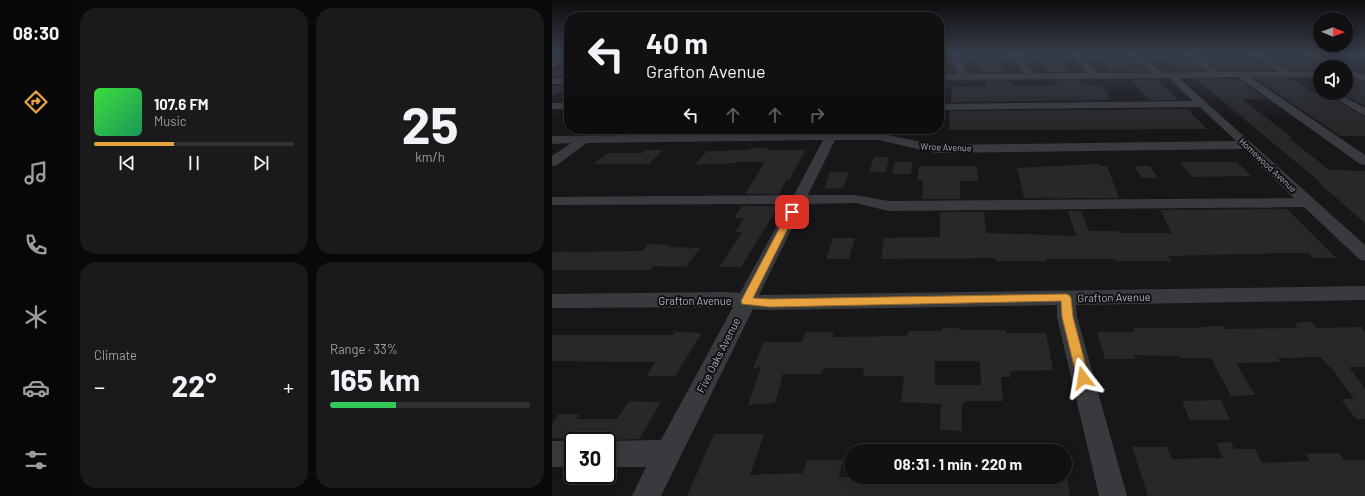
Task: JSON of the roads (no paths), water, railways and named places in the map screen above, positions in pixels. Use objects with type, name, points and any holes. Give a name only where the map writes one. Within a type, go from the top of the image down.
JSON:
[{"type":"street","points":[[944,77],[1021,76]]},
{"type":"street","name":"Homewood Avenue","points":[[1167,76],[1202,104],[1365,255]]},
{"type":"street","points":[[1244,76],[1365,161]]},
{"type":"street","points":[[1298,76],[1313,83]]},
{"type":"street","points":[[552,81],[564,81]]},
{"type":"street","points":[[1343,100],[1365,113]]},
{"type":"street","points":[[944,107],[1202,104]]},
{"type":"street","points":[[552,106],[564,106]]},
{"type":"street","points":[[552,162],[592,134]]},
{"type":"street","name":"Wroe Avenue","points":[[552,140],[797,134]]},
{"type":"street","name":"Five Oaks Avenue","points":[[646,496],[832,134]]},
{"type":"street","name":"Wroe Avenue","points":[[845,134],[881,137],[917,146],[936,148],[1246,145]]},
{"type":"street","points":[[552,201],[855,199],[889,206],[1308,202]]},
{"type":"street","name":"Grafton Avenue","points":[[552,301],[726,299],[770,303],[1365,293]]},
{"type":"street","points":[[1066,298],[1067,317],[1113,496]]},
{"type":"street","points":[[616,454],[668,453]]},
{"type":"street","points":[[552,454],[564,454]]}]
